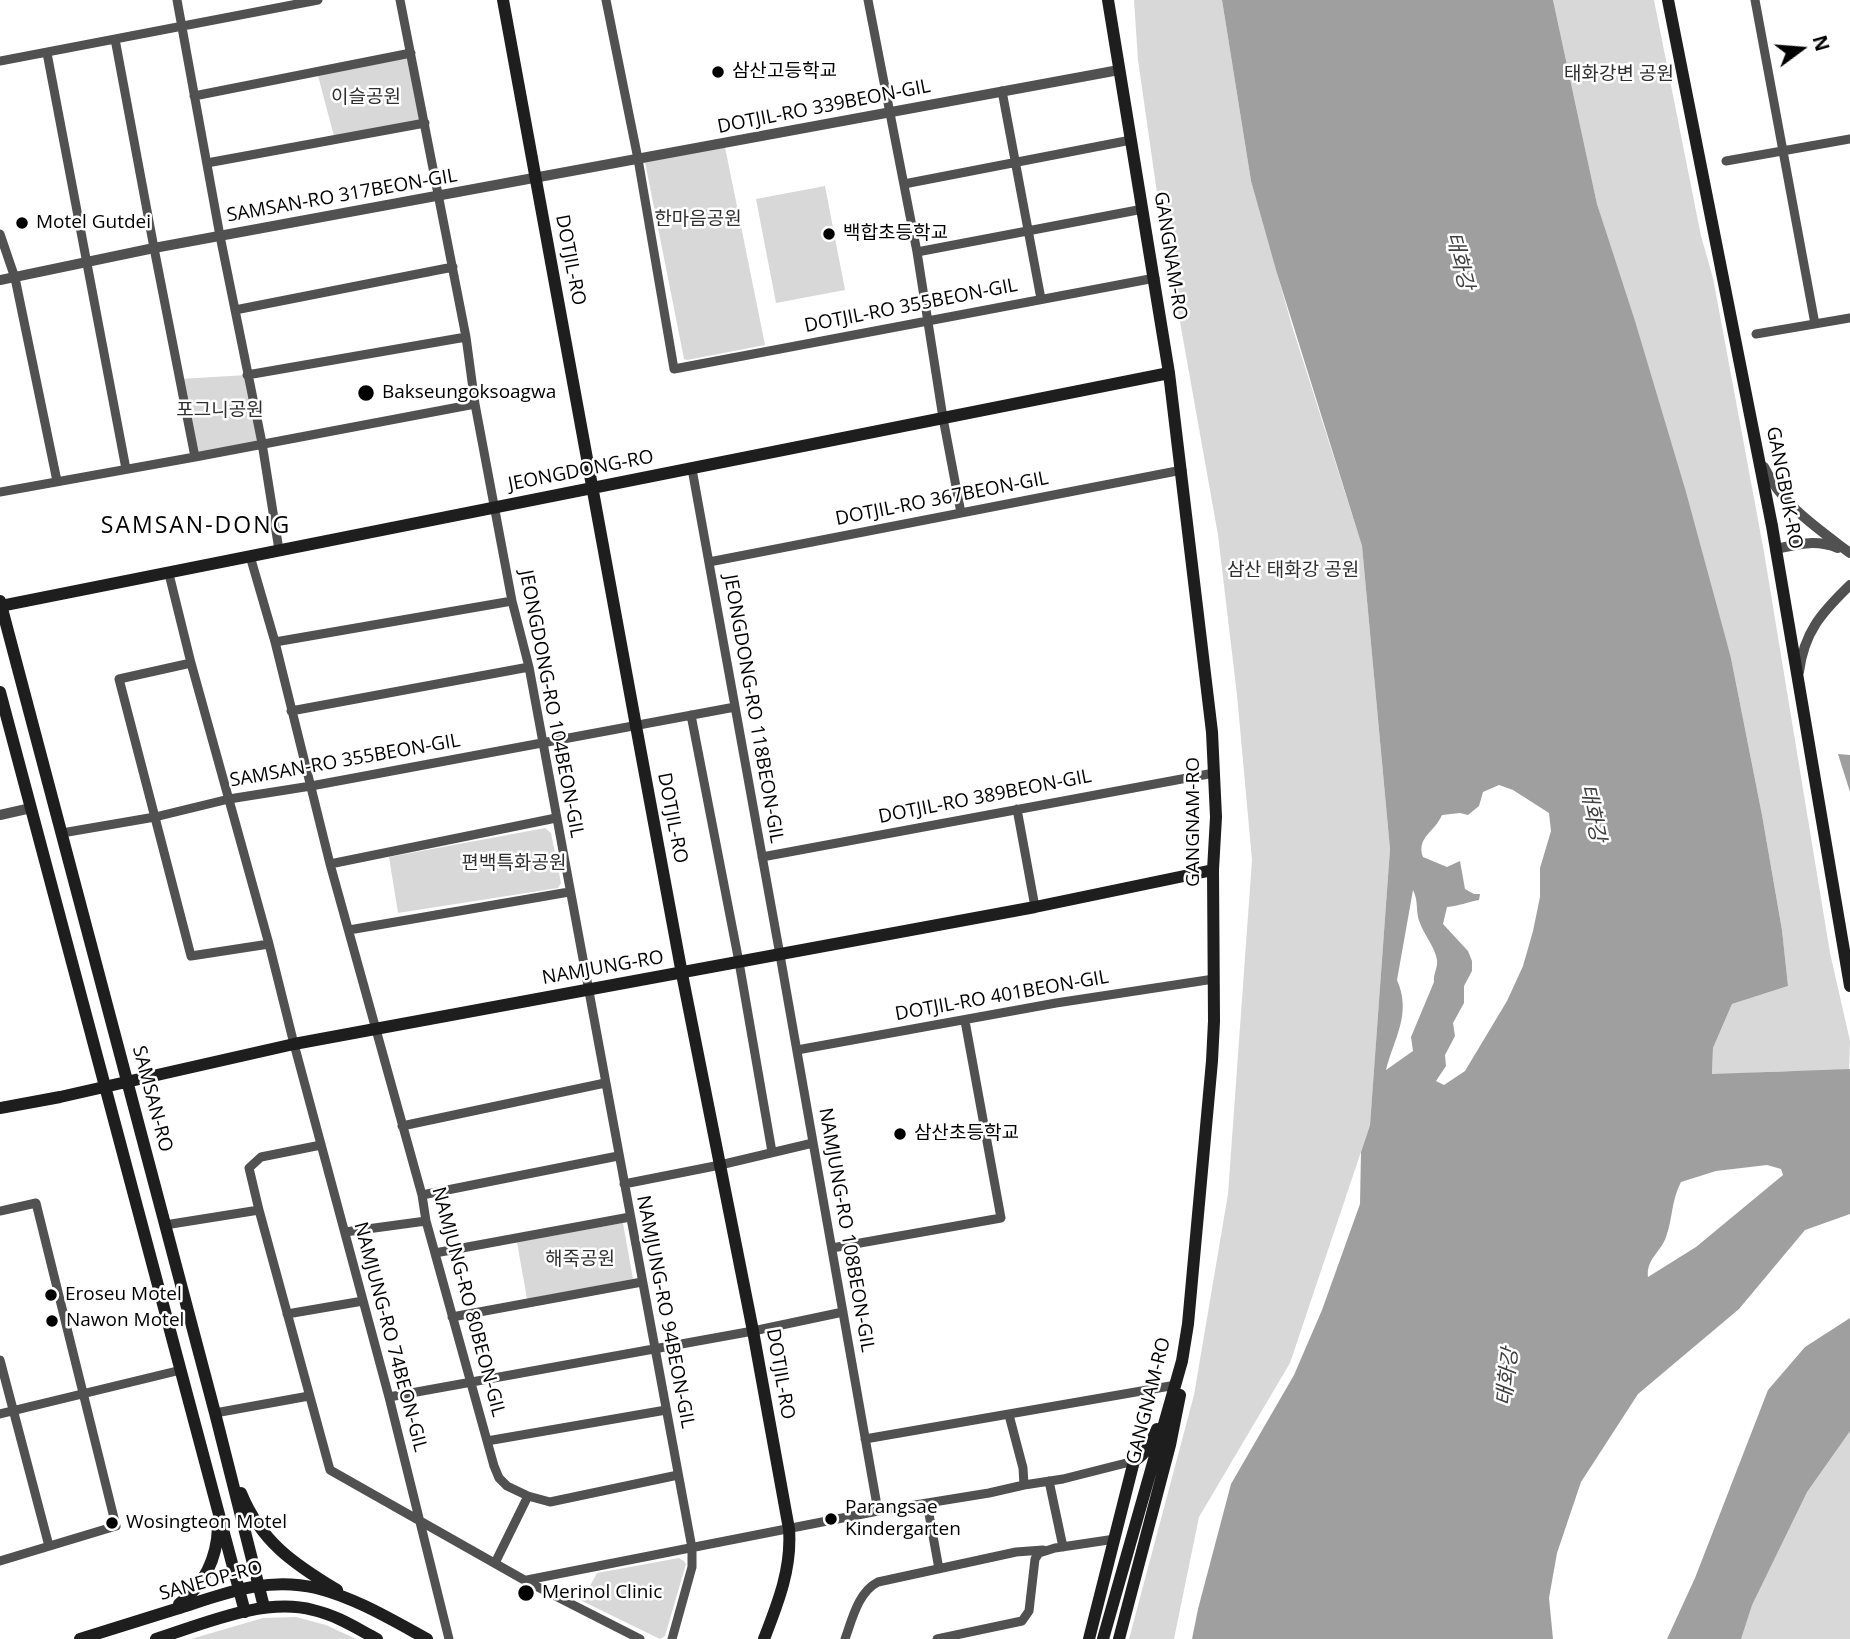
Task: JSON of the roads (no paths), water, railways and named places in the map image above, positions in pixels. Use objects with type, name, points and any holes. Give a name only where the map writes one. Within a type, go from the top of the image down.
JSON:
[{"type":"main road","name":"DOTJIL-RO","points":[[503,0],[682,974],[753,1331],[789,1529],[790,1545],[780,1598],[764,1639]]},
{"type":"main road","name":"GANGNAM-RO","points":[[1103,1639],[1176,1385],[1188,1324],[1213,1061],[1213,870],[1216,817],[1212,732],[1182,470],[1155,278],[1109,0]]},
{"type":"main road","name":"GANGBUK-RO","points":[[1668,0],[1776,549],[1850,986]]},
{"type":"main road","name":"JEONGDONG-RO","points":[[0,605],[169,574],[1169,373]]},
{"type":"main road","name":"SAMSAN-RO","points":[[0,605],[128,1081],[264,1607]]},
{"type":"main road","points":[[0,692],[245,1612]]},
{"type":"main road","name":"NAMJUNG-RO","points":[[0,1108],[294,1044],[682,974],[1213,870]]},
{"type":"main road","points":[[1119,1639],[1177,1412],[1186,1357],[1188,1324]]},
{"type":"main road","points":[[1088,1639],[1135,1461],[1142,1457],[1169,1409]]},
{"type":"main road","points":[[225,1451],[243,1499],[274,1545],[300,1567],[358,1603]]},
{"type":"main road","points":[[168,1611],[198,1587],[210,1565],[217,1540],[217,1506]]},
{"type":"main road","name":"SANEOP-RO","points":[[79,1639],[239,1589],[273,1583],[296,1584],[327,1591],[358,1603],[427,1639]]},
{"type":"main road","name":"SANEOP-RO","points":[[156,1639],[264,1607],[294,1606],[331,1616],[377,1639]]},
{"type":"street","points":[[177,0],[220,236],[262,443],[279,550]]},
{"type":"street","points":[[0,61],[318,0]]},
{"type":"street","name":"JEONGDONG-RO 104BEON-GIL","points":[[400,0],[467,337],[475,404],[512,601],[529,667],[587,990]]},
{"type":"street","points":[[606,0],[638,159]]},
{"type":"street","points":[[868,0],[917,252],[961,513]]},
{"type":"street","points":[[1755,0],[1815,324]]},
{"type":"street","points":[[115,38],[195,457]]},
{"type":"street","points":[[47,53],[126,469]]},
{"type":"street","points":[[194,96],[411,53]]},
{"type":"street","name":"DOTJIL-RO 339BEON-GIL","points":[[536,178],[1119,70]]},
{"type":"street","points":[[1002,92],[1041,299]]},
{"type":"street","points":[[206,163],[425,123]]},
{"type":"street","points":[[1726,161],[1850,139]]},
{"type":"street","points":[[904,184],[1131,140]]},
{"type":"street","name":"DOTJIL-RO 355BEON-GIL","points":[[638,159],[674,369],[1155,278]]},
{"type":"street","name":"SAMSAN-RO 317BEON-GIL","points":[[0,280],[153,248],[536,178]]},
{"type":"street","points":[[917,252],[1143,209]]},
{"type":"street","points":[[0,234],[15,278],[57,481]]},
{"type":"street","points":[[235,310],[453,267]]},
{"type":"street","points":[[1756,334],[1850,318]]},
{"type":"street","points":[[247,375],[467,337]]},
{"type":"street","points":[[0,492],[475,404]]},
{"type":"street","points":[[1758,454],[1771,481],[1783,497],[1850,553]]},
{"type":"street","name":"JEONGDONG-RO 118BEON-GIL","points":[[692,469],[780,955]]},
{"type":"street","name":"DOTJIL-RO 367BEON-GIL","points":[[709,562],[1182,470]]},
{"type":"street","points":[[1776,549],[1814,542],[1850,553]]},
{"type":"street","name":"NAMJUNG-RO 80BEON-GIL","points":[[250,556],[275,642],[330,864],[487,1441],[499,1478],[507,1486],[528,1496]]},
{"type":"street","name":"NAMJUNG-RO 74BEON-GIL","points":[[169,574],[389,1397],[449,1639]]},
{"type":"street","points":[[1798,682],[1803,650],[1815,624],[1827,607],[1850,585]]},
{"type":"street","points":[[275,642],[512,601]]},
{"type":"street","points":[[191,663],[119,679],[191,956],[269,944]]},
{"type":"street","points":[[291,711],[529,667]]},
{"type":"street","name":"SAMSAN-RO 355BEON-GIL","points":[[62,833],[155,817],[229,799],[735,707]]},
{"type":"street","points":[[691,715],[739,962],[772,1152]]},
{"type":"street","name":"DOTJIL-RO 389BEON-GIL","points":[[762,857],[1214,773]]},
{"type":"street","points":[[0,815],[31,808]]},
{"type":"street","points":[[1017,809],[1035,907]]},
{"type":"street","points":[[330,864],[556,818]]},
{"type":"street","points":[[349,930],[569,891]]},
{"type":"street","name":"NAMJUNG-RO 108BEON-GIL","points":[[780,955],[878,1511]]},
{"type":"street","name":"DOTJIL-RO 401BEON-GIL","points":[[797,1051],[1056,1003],[1214,979]]},
{"type":"street","name":"NAMJUNG-RO 94BEON-GIL","points":[[587,990],[692,1548],[692,1567],[672,1639]]},
{"type":"street","points":[[832,1248],[1002,1218],[965,1021]]},
{"type":"street","points":[[402,1126],[605,1083]]},
{"type":"street","points":[[624,1184],[813,1143]]},
{"type":"street","points":[[321,1145],[261,1157],[249,1168],[330,1470],[526,1581],[640,1639]]},
{"type":"street","points":[[422,1195],[618,1156]]},
{"type":"street","points":[[0,1211],[36,1203],[116,1526],[0,1561]]},
{"type":"street","points":[[165,1225],[259,1210]]},
{"type":"street","points":[[435,1253],[630,1217]]},
{"type":"street","points":[[345,1232],[426,1221]]},
{"type":"street","points":[[452,1317],[642,1282]]},
{"type":"street","points":[[287,1314],[363,1301]]},
{"type":"street","points":[[389,1397],[753,1331],[843,1312]]},
{"type":"street","points":[[0,1360],[49,1546]]},
{"type":"street","points":[[0,1414],[181,1370]]},
{"type":"street","points":[[865,1439],[1176,1385]]},
{"type":"street","points":[[215,1413],[309,1396]]},
{"type":"street","points":[[487,1441],[666,1410]]},
{"type":"street","points":[[1009,1415],[1023,1468],[1024,1485]]},
{"type":"street","points":[[526,1581],[878,1511],[989,1493],[1135,1461]]},
{"type":"street","points":[[495,1563],[528,1496],[550,1502],[678,1475]]},
{"type":"street","points":[[1049,1481],[1063,1547]]},
{"type":"street","points":[[927,1503],[939,1569]]},
{"type":"street","points":[[845,1639],[863,1595],[869,1587],[885,1580],[1016,1552],[1115,1539]]},
{"type":"street","points":[[937,1639],[1022,1621],[1028,1611],[1035,1559],[1043,1550]]},
{"type":"water","name":"태화강","points":[[1222,0],[1553,0],[1597,204],[1686,492],[1731,658],[1782,930],[1788,986],[1732,1004],[1713,1048],[1712,1074],[1850,1069],[1850,1214],[1805,1230],[1739,1309],[1638,1394],[1581,1482],[1557,1553],[1549,1598],[1553,1639],[1192,1639],[1231,1484],[1294,1375],[1322,1310],[1360,1204],[1361,1152],[1370,1125],[1390,849],[1362,546],[1251,181]],"holes":[[[1499,785],[1513,790],[1549,813],[1551,831],[1540,868],[1540,897],[1523,966],[1507,1001],[1465,1071],[1444,1085],[1436,1081],[1446,1066],[1445,1055],[1455,1036],[1453,1023],[1464,1003],[1464,986],[1472,971],[1472,961],[1468,951],[1443,924],[1447,907],[1479,900],[1480,894],[1465,889],[1460,861],[1447,867],[1423,857],[1422,844],[1442,815],[1468,815],[1479,806],[1483,792]],[[1413,890],[1419,919],[1434,950],[1437,966],[1434,982],[1411,1037],[1413,1051],[1386,1070],[1402,1015],[1403,1004],[1397,980]],[[1767,1165],[1781,1169],[1783,1175],[1696,1247],[1648,1277],[1651,1260],[1666,1237],[1675,1196],[1681,1182],[1716,1171]]]},
{"type":"water","points":[[1838,754],[1850,755],[1850,792]]},
{"type":"water","points":[[1850,1318],[1850,1431],[1807,1492],[1752,1605],[1741,1639],[1667,1639],[1695,1578],[1768,1390],[1805,1347]]},
{"type":"place","name":"삼산고등학교","points":[[718,72]]},
{"type":"place","name":"Motel Gutdei","points":[[22,223]]},
{"type":"place","name":"백합초등학교","points":[[829,234]]},
{"type":"place","name":"Bakseungoksoagwa","points":[[366,393]]},
{"type":"place","name":"삼산초등학교","points":[[900,1134]]},
{"type":"place","name":"Eroseu Motel","points":[[51,1295]]},
{"type":"place","name":"Nawon Motel","points":[[52,1321]]},
{"type":"place","name":"Parangsae Kindergarten","points":[[831,1519]]},
{"type":"place","name":"Wosingteon Motel","points":[[112,1523]]},
{"type":"place","name":"Merinol Clinic","points":[[526,1593]]},
{"type":"district","name":"SAMSAN-DONG","points":[[196,526]]},
{"type":"park label","name":"태화강변 공원","points":[[1619,75]]},
{"type":"park label","name":"이슬공원","points":[[366,98]]},
{"type":"park label","name":"한마음공원","points":[[698,220]]},
{"type":"park label","name":"포그니공원","points":[[220,411]]},
{"type":"park label","name":"삼산 태화강 공원","points":[[1293,571]]},
{"type":"park label","name":"편백특화공원","points":[[514,864]]},
{"type":"park label","name":"해죽공원","points":[[580,1260]]}]
